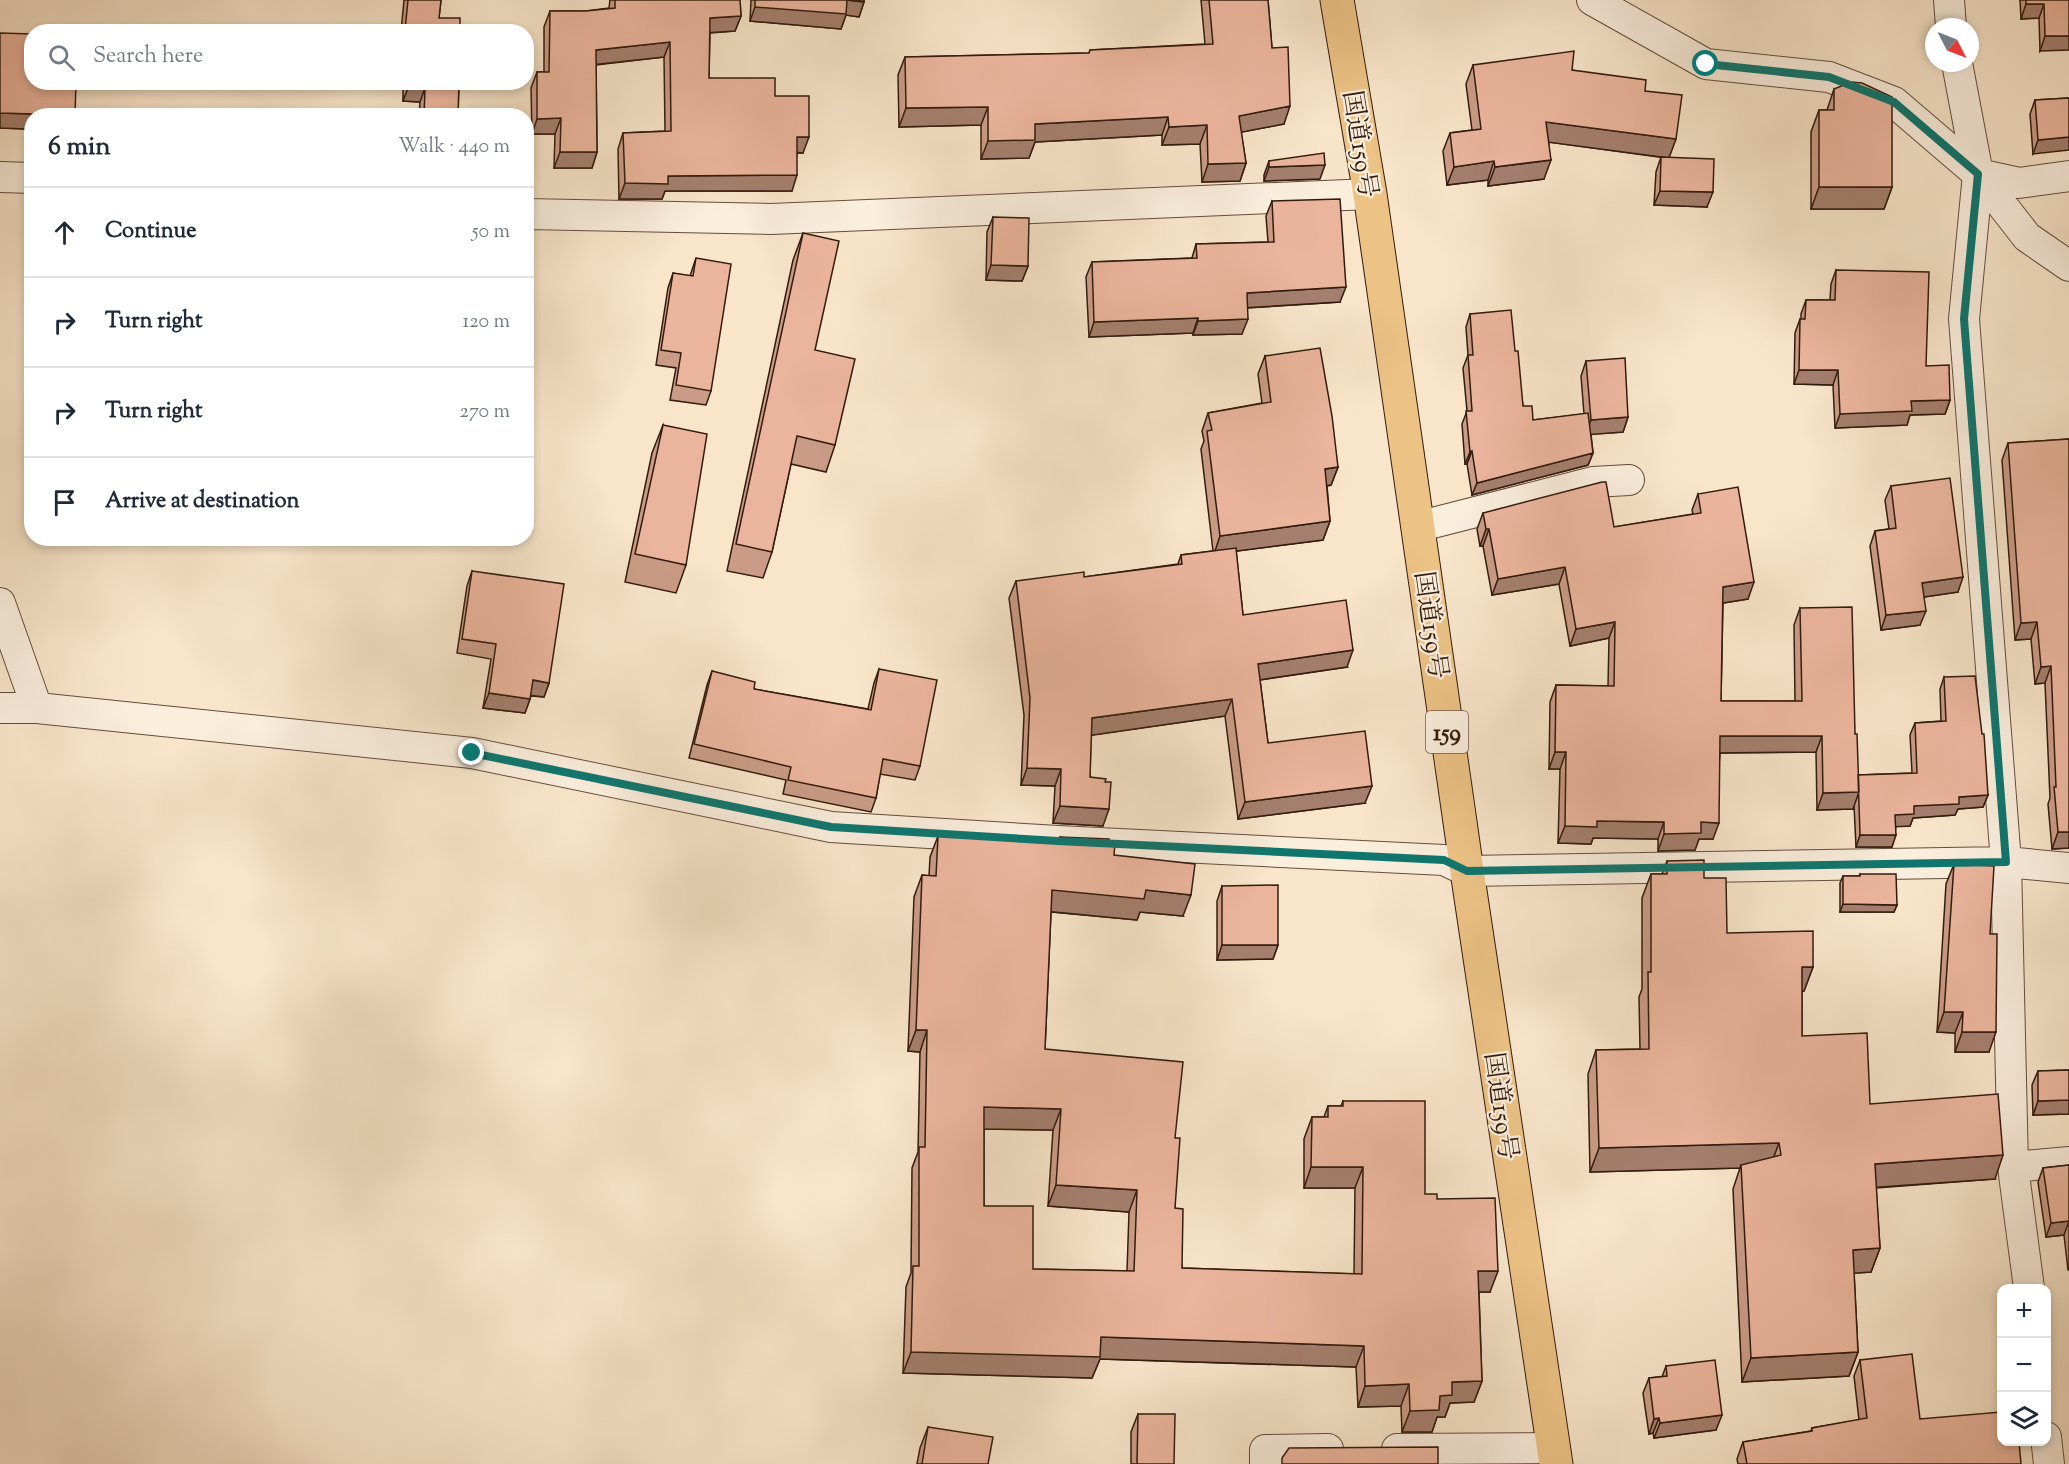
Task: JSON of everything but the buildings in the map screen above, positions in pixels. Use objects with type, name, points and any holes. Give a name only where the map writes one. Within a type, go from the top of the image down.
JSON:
[{"type":"highway","name":"国道159号","points":[[1338,0],[1370,194],[1554,1456]]},
{"type":"street","points":[[1592,0],[1706,64],[1829,77],[1894,102],[1978,174],[2026,237],[2069,266]]},
{"type":"street","points":[[1949,0],[1951,18]]},
{"type":"street","points":[[1959,72],[1978,174],[1964,319],[2006,862],[2013,1167],[2028,1284]]},
{"type":"street","points":[[1978,174],[2019,183],[2069,177]]},
{"type":"street","points":[[0,177],[24,178]]},
{"type":"street","points":[[534,214],[771,219],[1370,194]]},
{"type":"street","points":[[1417,526],[1593,482],[1629,480]]},
{"type":"street","points":[[0,603],[37,708]]},
{"type":"street","points":[[0,708],[37,708],[472,753],[831,827],[1047,841],[1444,860],[1467,871],[2006,862],[2069,868]]},
{"type":"street","points":[[2013,1167],[2069,1162]]},
{"type":"street","points":[[2047,1446],[2049,1464]]},
{"type":"street","points":[[1265,1464],[1265,1449],[1363,1449],[1554,1456]]},
{"type":"route","points":[[472,753],[831,827],[1444,860],[1467,871],[2006,862],[1964,319],[1978,174],[1894,102],[1829,77],[1706,64]]}]
